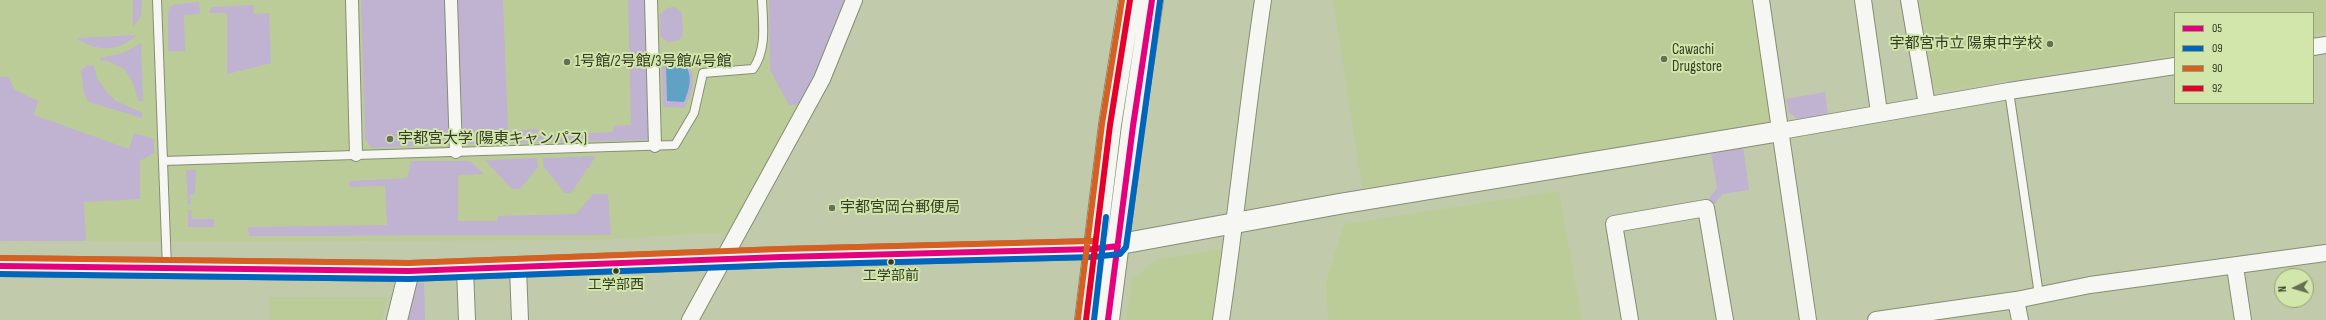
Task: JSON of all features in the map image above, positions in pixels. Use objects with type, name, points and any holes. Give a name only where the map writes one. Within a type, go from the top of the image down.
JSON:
[{"type":"highway","points":[[1086,320],[1093,249],[1110,125],[1130,0]]},
{"type":"highway","points":[[1108,320],[1152,0]]},
{"type":"street","points":[[352,0],[356,155]]},
{"type":"street","points":[[451,0],[456,152]]},
{"type":"street","points":[[651,0],[655,146]]},
{"type":"street","points":[[690,320],[822,79],[854,0]]},
{"type":"street","points":[[1221,320],[1235,224],[1248,104],[1263,0]]},
{"type":"street","points":[[1762,0],[1808,320]]},
{"type":"street","points":[[1863,0],[1879,112]]},
{"type":"street","points":[[1909,0],[1927,105]]},
{"type":"street","points":[[2314,47],[2326,45]]},
{"type":"street","points":[[0,266],[409,271],[1093,249],[1118,246],[1339,204],[1781,131],[1879,112],[2174,66]]},
{"type":"street","points":[[1630,320],[1614,224],[1706,208],[1725,320]]},
{"type":"street","points":[[1876,320],[2016,300],[2090,285],[2235,267],[2326,253]]},
{"type":"street","points":[[2235,267],[2243,320]]},
{"type":"street","points":[[518,268],[520,320]]},
{"type":"street","points":[[465,269],[467,320]]},
{"type":"street","points":[[397,320],[409,271]]},
{"type":"street","points":[[2016,300],[2020,320]]},
{"type":"lane","points":[[157,0],[167,268]]},
{"type":"lane","points":[[163,161],[675,145],[694,113],[703,73],[753,69],[761,58],[763,36],[762,0]]},
{"type":"lane","points":[[2009,91],[2039,295]]},
{"type":"shaded area","name":"宇都宮大学 (陽東キャンパス)","points":[[0,0],[850,0],[831,45],[730,232],[595,240],[190,242],[0,241]]},
{"type":"shaded area","points":[[133,0],[142,0],[141,16],[133,27]]},
{"type":"shaded area","points":[[361,0],[445,0],[450,141],[444,145],[372,148],[365,139]]},
{"type":"shaded area","points":[[457,0],[503,0],[508,131],[537,129],[538,135],[613,132],[613,126],[631,125],[628,0],[646,0],[651,135],[645,140],[467,144],[463,140]]},
{"type":"shaded area","points":[[769,0],[848,0],[801,104],[789,105],[770,70]]},
{"type":"shaded area","points":[[1333,0],[1754,0],[1773,123],[1362,188]]},
{"type":"shaded area","name":"宇都宮市立 陽東中学校","points":[[1919,0],[2326,0],[2326,32],[2314,34],[2314,12],[2174,12],[2174,55],[1941,91],[1931,82]]},
{"type":"shaded area","points":[[199,2],[200,14],[184,15],[185,51],[168,51],[169,7],[177,4]]},
{"type":"shaded area","points":[[253,5],[254,14],[269,13],[271,63],[227,74],[227,13],[209,13],[211,7]]},
{"type":"shaded area","points":[[674,7],[682,13],[683,35],[678,41],[667,42],[660,35],[660,15],[667,8]]},
{"type":"shaded area","points":[[137,35],[122,45],[107,48],[92,46],[76,38]]},
{"type":"shaded area","points":[[141,43],[143,101],[139,101],[131,79],[124,69],[108,61],[100,61],[100,58],[123,53]]},
{"type":"shaded area","points":[[686,53],[691,67],[693,81],[691,94],[684,108],[663,107],[661,55]]},
{"type":"shaded area","points":[[87,65],[94,66],[97,78],[107,92],[116,101],[143,113],[142,118],[89,102],[84,94],[81,71]]},
{"type":"shaded area","points":[[0,77],[8,77],[15,90],[38,101],[34,115],[129,149],[134,133],[154,139],[154,153],[140,161],[140,199],[84,202],[86,241],[0,241]]},
{"type":"shaded area","points":[[1825,92],[1828,115],[1798,119],[1789,113],[1786,99]]},
{"type":"shaded area","points":[[1743,146],[1749,190],[1722,194],[1714,205],[1707,201],[1717,188],[1711,152]]},
{"type":"shaded area","points":[[596,156],[571,193],[565,193],[543,166],[543,158]]},
{"type":"shaded area","points":[[537,158],[538,167],[520,189],[512,189],[485,160]]},
{"type":"shaded area","points":[[411,161],[470,161],[484,174],[458,175],[458,221],[497,221],[498,216],[576,214],[593,194],[608,194],[611,235],[249,236],[248,227],[387,225],[385,186],[349,187],[349,181],[407,178]]},
{"type":"shaded area","points":[[186,170],[196,170],[195,194],[190,194],[191,204],[188,205]]},
{"type":"shaded area","points":[[1559,191],[1582,320],[1328,320],[1326,282],[1344,224]]},
{"type":"shaded area","points":[[188,210],[191,210],[192,219],[214,219],[214,227],[188,227]]},
{"type":"shaded area","points":[[1221,249],[1213,320],[1126,320],[1131,281],[1155,260]]},
{"type":"shaded area","points":[[424,283],[425,320],[406,320],[415,284]]},
{"type":"shaded area","points":[[270,297],[388,297],[382,320],[270,320]]},
{"type":"water","points":[[684,62],[689,72],[690,82],[684,102],[667,101],[666,64]]},
{"type":"transit line","name":"90","points":[[1078,319],[1102,124],[1122,0]]},
{"type":"transit line","name":"92","points":[[1086,320],[1110,125],[1130,0]]},
{"type":"transit line","name":"05","points":[[1108,320],[1133,126],[1152,0]]},
{"type":"transit line","name":"09","points":[[0,274],[409,279],[781,265],[1093,257],[1120,254],[1126,247],[1160,1]]},
{"type":"transit line","name":"09","points":[[1094,320],[1106,217]]},
{"type":"transit line","name":"90","points":[[0,258],[409,263],[781,249],[1093,241]]},
{"type":"transit line","name":"05","points":[[0,266],[409,271],[781,257],[1093,249],[1118,246]]},
{"type":"place","name":"宇都宮市立 陽東中学校","points":[[2050,44]]},
{"type":"place","name":"Cawachi Drugstore","points":[[1664,59]]},
{"type":"place","name":"1号館/2号館/3号館/4号館","points":[[567,62]]},
{"type":"place","name":"宇都宮大学 (陽東キャンパス)","points":[[390,139]]},
{"type":"place","name":"宇都宮岡台郵便局","points":[[832,208]]},
{"type":"place","name":"工学部前","points":[[891,262]]},
{"type":"place","name":"工学部西","points":[[616,271]]}]
